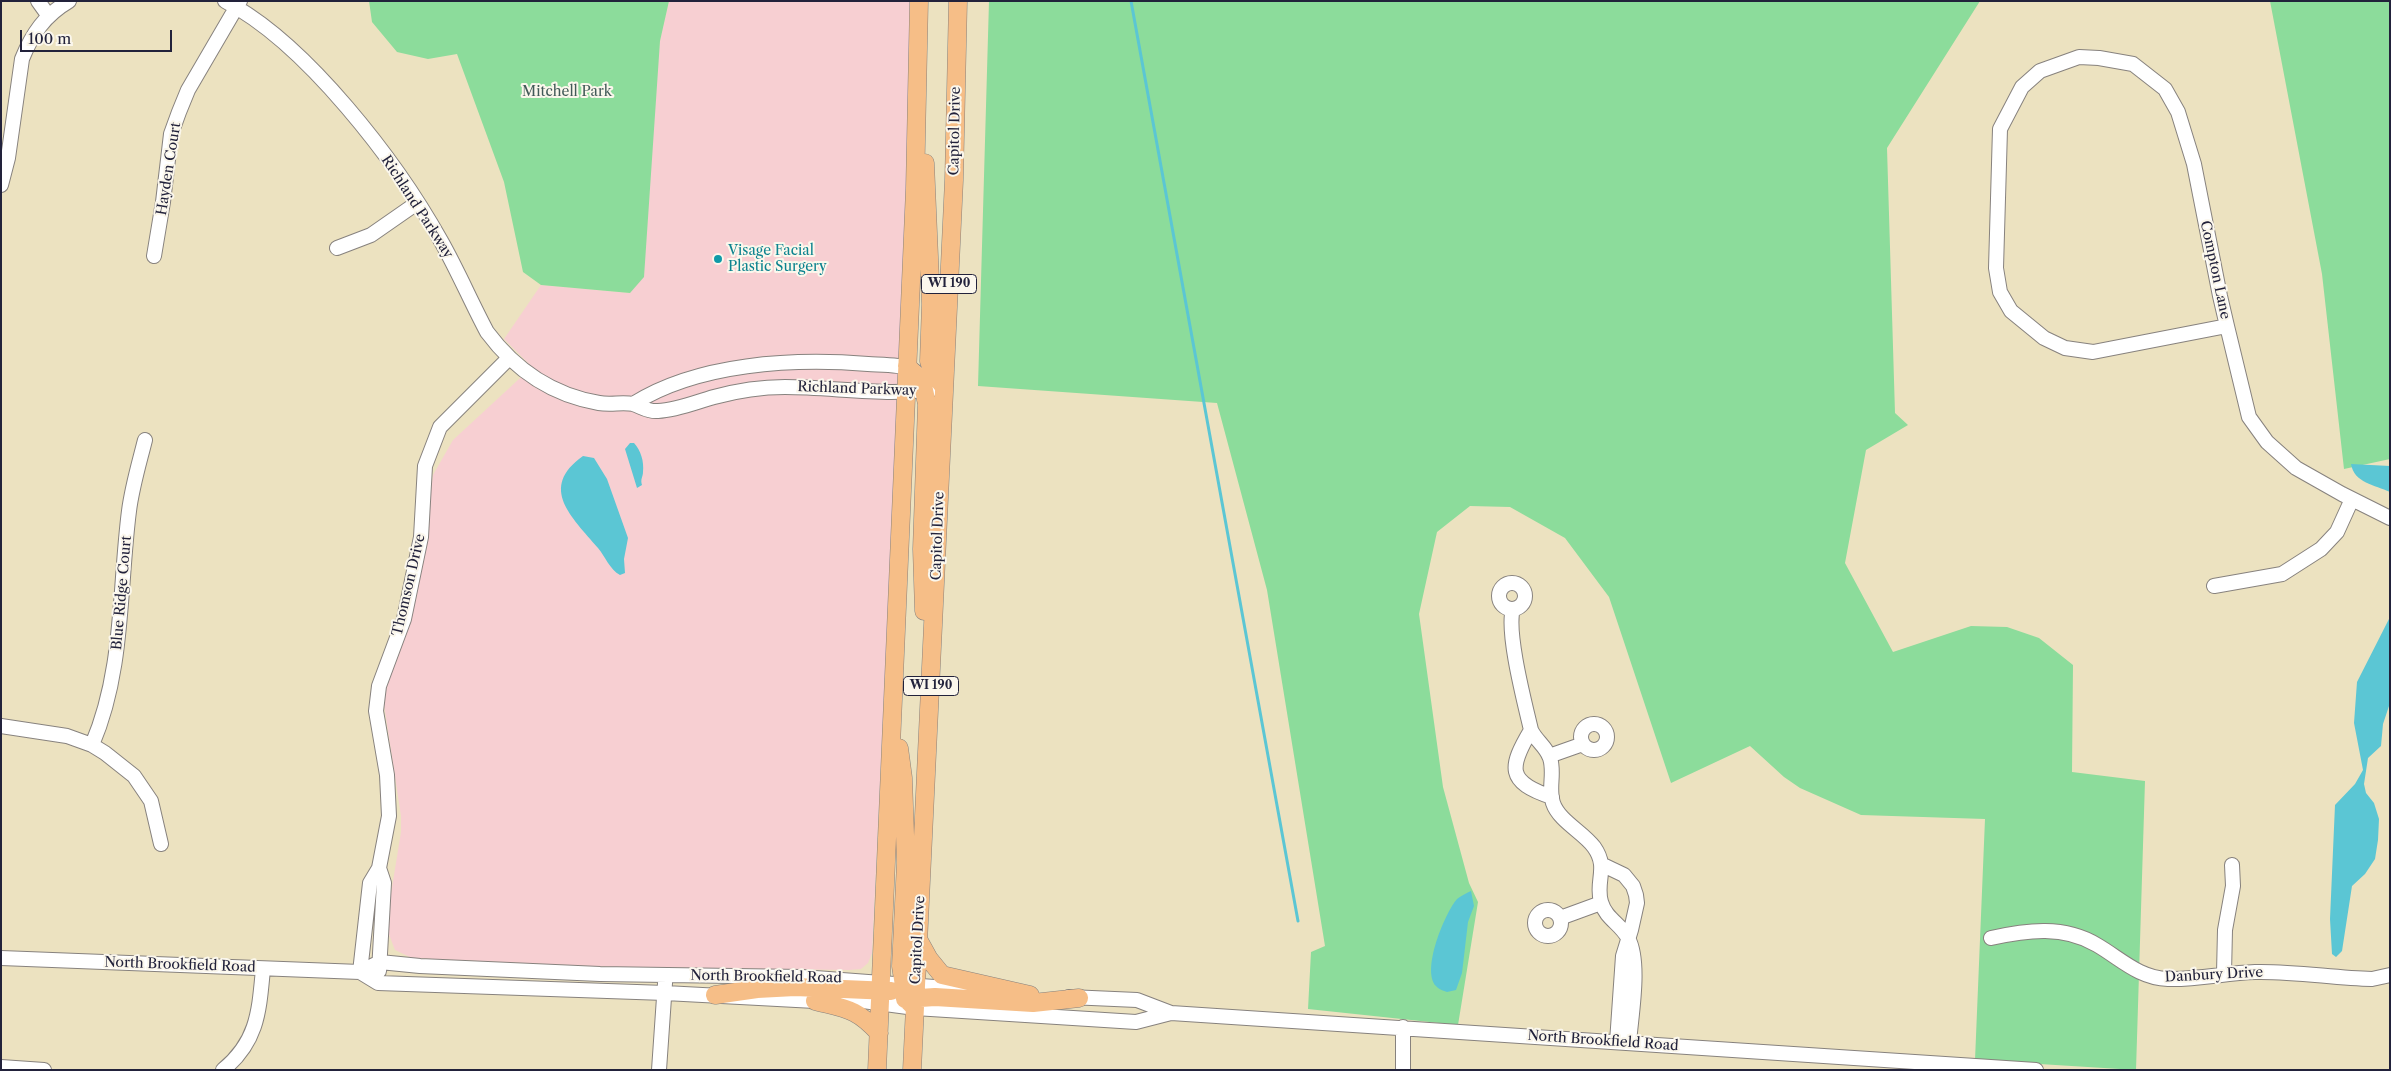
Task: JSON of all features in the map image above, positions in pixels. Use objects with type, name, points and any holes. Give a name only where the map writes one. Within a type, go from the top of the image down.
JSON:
[{"type":"main road","name":"WI 190","points":[[877,1070],[906,393],[919,1]]},
{"type":"main road","name":"Capitol Drive","points":[[912,1070],[910,994],[918,939],[930,710],[954,180],[958,1]]},
{"type":"main road","points":[[917,106],[927,174],[931,304],[929,361],[933,373],[944,387]]},
{"type":"main road","points":[[907,366],[918,375],[926,391],[928,404],[923,585],[930,710]]},
{"type":"main road","points":[[893,700],[903,778],[906,863],[901,966],[910,994]]},
{"type":"main road","points":[[918,939],[932,964],[942,975],[1030,995]]},
{"type":"main road","points":[[715,995],[757,989],[794,987],[1033,1003],[1079,998]]},
{"type":"main road","points":[[815,1001],[853,1010],[861,1015],[879,1033]]},
{"type":"street","points":[[38,1],[48,15]]},
{"type":"street","points":[[1,185],[8,158],[22,59],[48,15],[69,1]]},
{"type":"street","name":"Richland Parkway","points":[[234,3],[272,33],[335,95],[382,151],[445,248],[486,330],[509,358],[536,380],[567,395],[602,404],[633,404],[648,395],[690,379],[726,369],[767,365],[845,362],[907,366],[944,387]]},
{"type":"street","name":"Hayden Court","points":[[154,256],[164,202],[170,142],[179,112],[188,90],[234,3]]},
{"type":"street","name":"Compton Lane","points":[[2227,326],[2093,352],[2065,348],[2044,338],[2011,311],[2000,292],[1996,268],[2000,129],[2022,86],[2040,71],[2079,57],[2099,58],[2133,64],[2165,89],[2178,112],[2194,164],[2227,326],[2249,416],[2267,442],[2296,468],[2390,518]]},
{"type":"street","points":[[337,248],[371,235],[417,203]]},
{"type":"street","name":"Thomson Drive","points":[[360,972],[370,883],[379,868],[389,816],[387,774],[376,711],[380,686],[404,619],[421,537],[425,466],[440,427],[509,358]]},
{"type":"street","points":[[767,365],[767,388]]},
{"type":"street","name":"Richland Parkway","points":[[633,404],[643,410],[658,411],[716,396],[767,388],[845,389],[906,393],[944,387]]},
{"type":"street","name":"Blue Ridge Court","points":[[92,744],[100,726],[116,657],[129,511],[145,440]]},
{"type":"street","points":[[2214,586],[2282,574],[2321,549],[2337,532],[2352,499]]},
{"type":"street","points":[[1513,609],[1513,633],[1519,679],[1531,730],[1550,756],[1552,797],[1557,811],[1594,848],[1603,865],[1600,888],[1601,903],[1613,923],[1628,937]]},
{"type":"street","points":[[1,726],[66,736],[92,744],[134,776],[151,800],[161,844]]},
{"type":"street","points":[[1531,730],[1516,755],[1516,775],[1522,783],[1535,791],[1552,797]]},
{"type":"street","points":[[1550,756],[1583,744]]},
{"type":"street","points":[[1603,865],[1624,875],[1633,886],[1637,903],[1623,956],[1623,1043]]},
{"type":"street","points":[[2224,974],[2224,930],[2233,886],[2232,865]]},
{"type":"street","name":"Thomson Drive","points":[[378,983],[384,883],[379,868]]},
{"type":"street","points":[[1560,918],[1601,903]]},
{"type":"street","name":"Danbury Drive","points":[[1991,938],[2034,930],[2057,931],[2096,944],[2129,968],[2146,976],[2168,979],[2224,974],[2288,973],[2372,979],[2390,975]]},
{"type":"street","name":"North Brookfield Road","points":[[1,958],[360,972],[380,962],[591,974],[802,976],[881,992]]},
{"type":"street","points":[[223,1070],[243,1049],[255,1028],[259,1013],[263,969]]},
{"type":"street","name":"North Brookfield Road","points":[[360,972],[378,983],[715,995],[815,1001],[881,992]]},
{"type":"street","points":[[659,1070],[666,993],[665,975]]},
{"type":"street","name":"North Brookfield Road","points":[[910,994],[1030,995],[1137,1000],[1171,1013],[2036,1070]]},
{"type":"street","name":"North Brookfield Road","points":[[910,994],[1136,1022],[1171,1013]]},
{"type":"street","points":[[1403,1027],[1403,1070]]},
{"type":"street","points":[[1,1067],[44,1070]]},
{"type":"shaded area","points":[[669,1],[912,1],[910,143],[872,953],[868,963],[861,969],[849,970],[611,967],[412,958],[395,950],[388,932],[389,906],[401,832],[401,816],[384,705],[428,513],[433,475],[453,440],[532,367],[504,339],[541,285],[630,293],[660,41]]},
{"type":"green space","name":"Mitchell Park","points":[[369,1],[669,1],[660,41],[644,277],[630,293],[541,285],[523,272],[504,182],[457,54],[428,59],[397,52],[372,22]]},
{"type":"green space","points":[[989,1],[1980,1],[1887,148],[1895,413],[1908,425],[1866,450],[1845,563],[1893,652],[1971,626],[2007,627],[2039,638],[2073,665],[2072,772],[2145,781],[2136,1070],[1975,1060],[1985,819],[1861,815],[1800,788],[1784,777],[1750,746],[1671,783],[1609,597],[1565,538],[1510,507],[1470,506],[1437,532],[1419,614],[1443,787],[1469,883],[1478,902],[1458,1025],[1308,1009],[1311,952],[1325,946],[1267,590],[1217,403],[978,386]]},
{"type":"green space","points":[[2270,1],[2390,1],[2390,459],[2344,469],[2322,274]]},
{"type":"water","points":[[630,443],[634,443],[642,460],[642,485],[637,488],[625,449]]},
{"type":"water","points":[[583,456],[594,458],[607,479],[628,538],[624,559],[625,573],[620,575],[613,570],[601,551],[578,525],[564,502],[561,491],[563,480],[570,468]]},
{"type":"water","points":[[2351,464],[2390,466],[2390,492],[2361,479],[2356,475]]},
{"type":"water","points":[[2390,617],[2390,703],[2383,724],[2381,746],[2368,758],[2364,784],[2366,793],[2374,803],[2379,819],[2375,859],[2365,874],[2352,886],[2342,951],[2336,957],[2332,954],[2330,919],[2335,805],[2355,784],[2363,770],[2354,723],[2357,682]]},
{"type":"water","points":[[1471,891],[1474,906],[1468,922],[1462,973],[1456,990],[1447,992],[1437,987],[1432,978],[1431,968],[1436,942],[1452,906],[1457,899]]},
{"type":"waterway","points":[[1131,1],[1298,921]]},
{"type":"place","name":"Visage Facial Plastic Surgery","points":[[718,259]]}]
